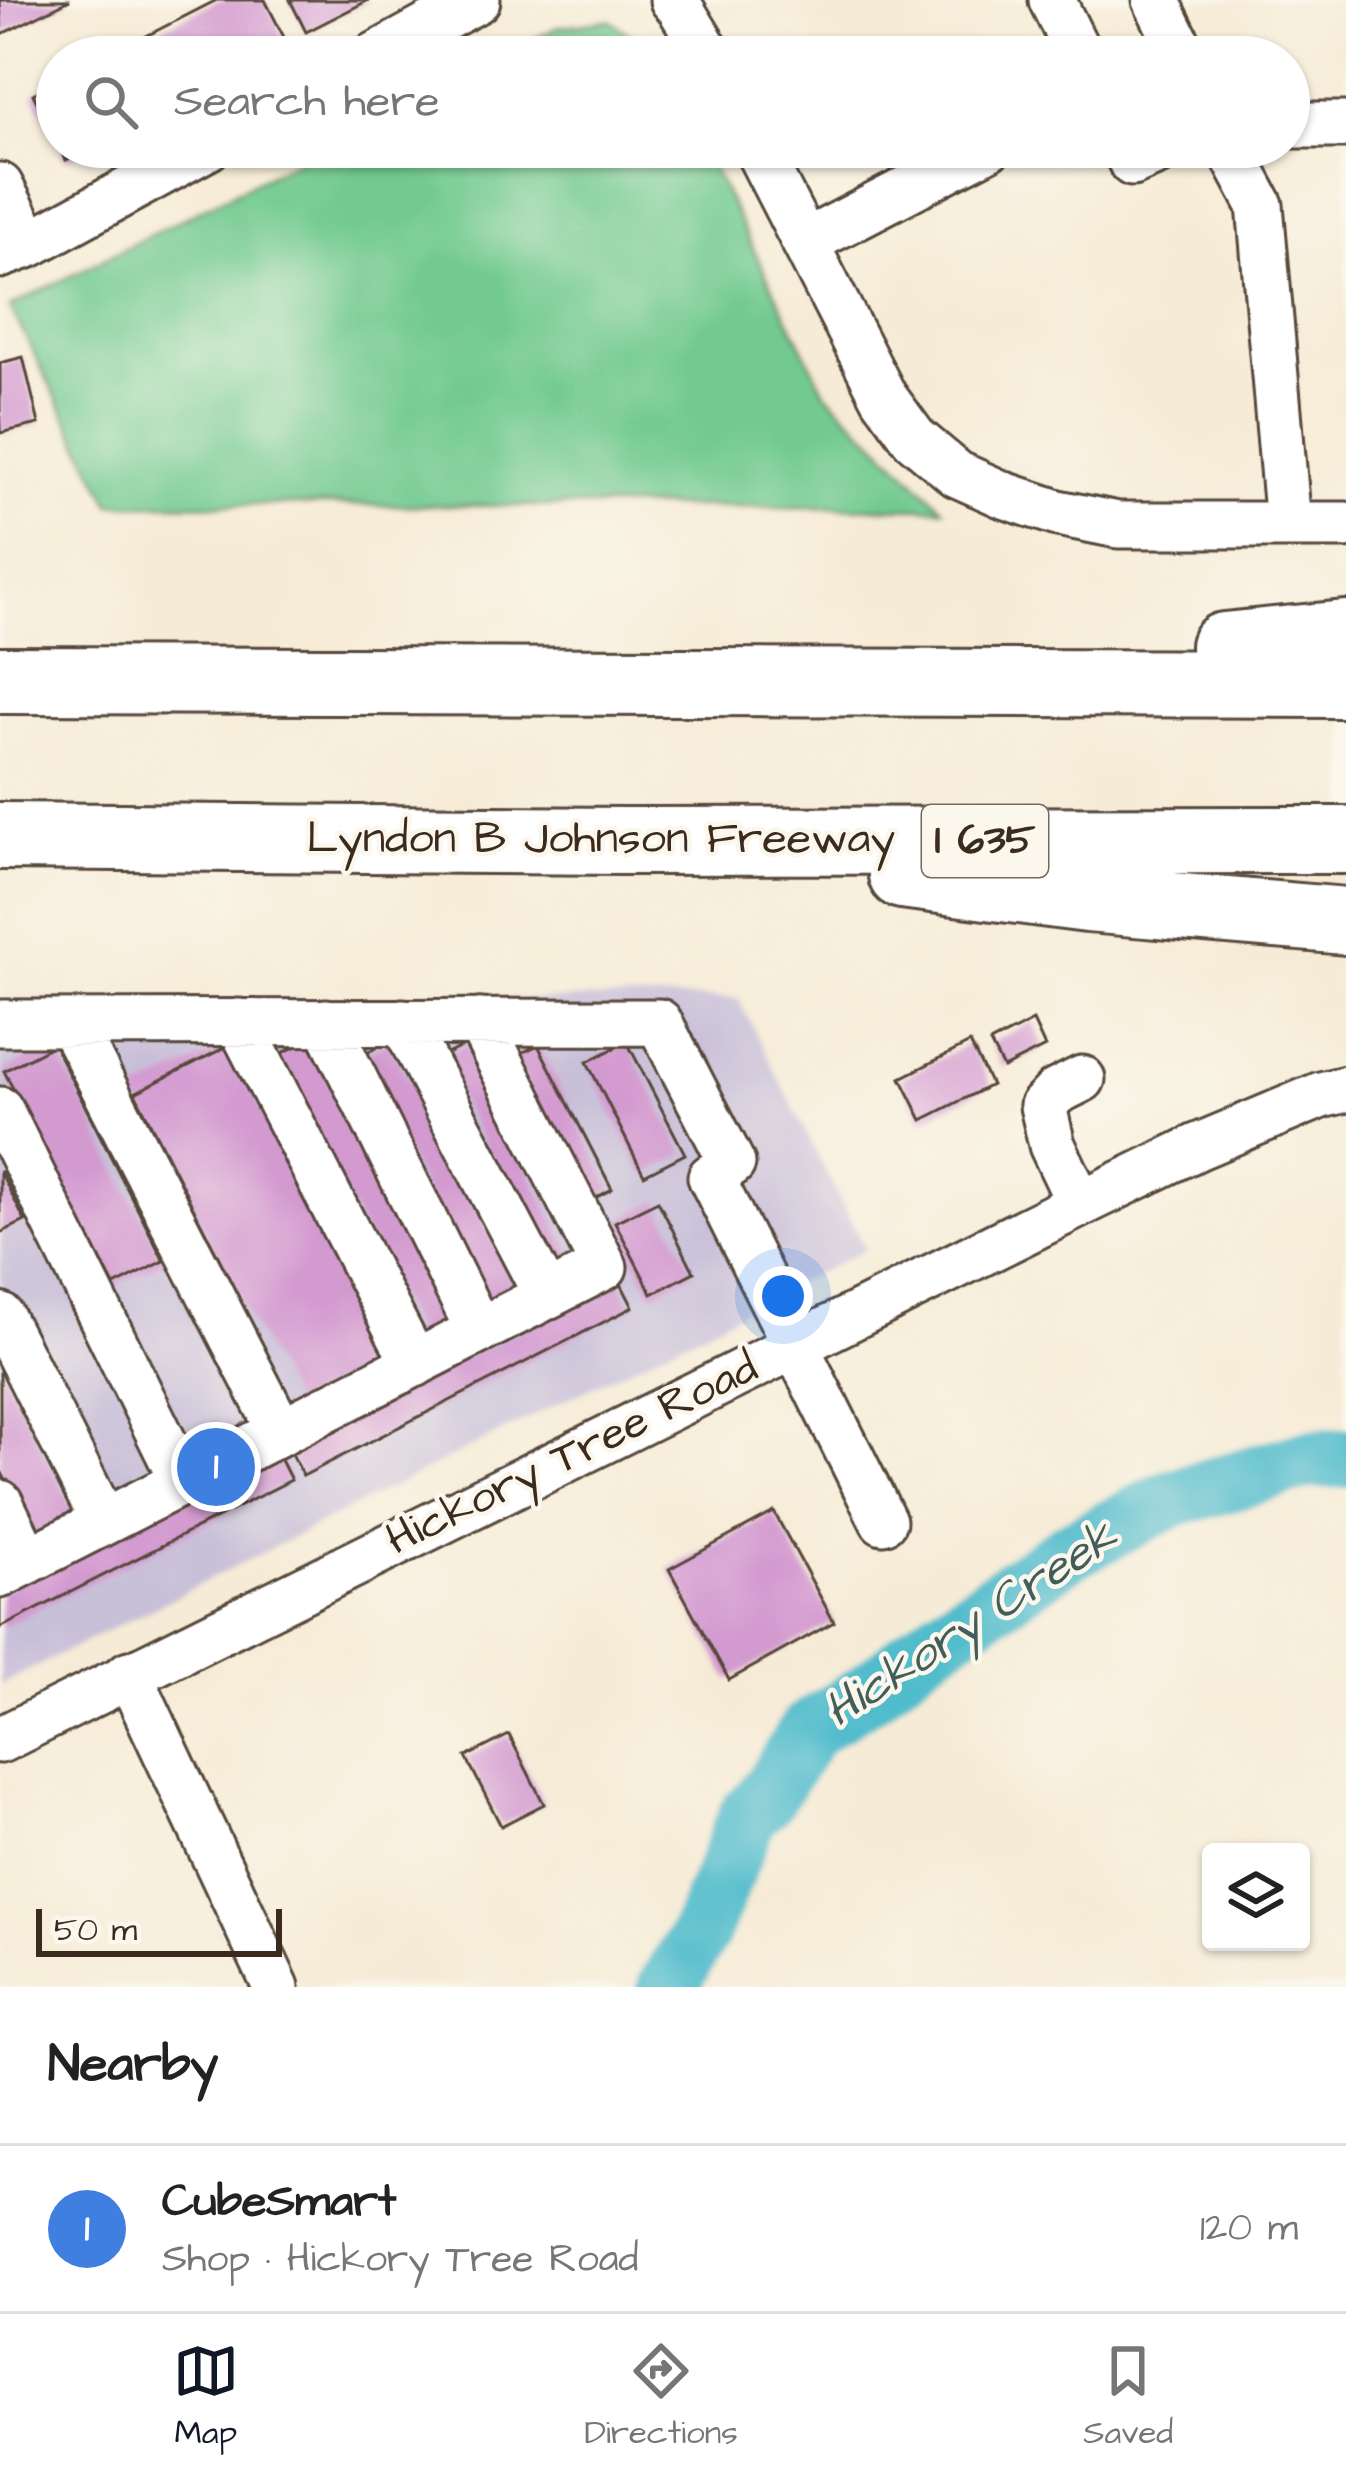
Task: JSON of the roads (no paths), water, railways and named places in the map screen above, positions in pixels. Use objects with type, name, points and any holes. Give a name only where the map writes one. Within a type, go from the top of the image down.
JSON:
[{"type":"highway","points":[[836,681],[1346,634]]},
{"type":"highway","points":[[0,680],[1346,684]]},
{"type":"highway","name":"Lyndon B Johnson Freeway","points":[[0,836],[1346,840]]},
{"type":"highway","points":[[624,841],[1088,899],[1346,921]]},
{"type":"street","points":[[412,36],[478,0]]},
{"type":"street","points":[[673,0],[697,36]]},
{"type":"street","points":[[1052,0],[1070,36]]},
{"type":"street","points":[[1156,0],[1174,36]]},
{"type":"street","points":[[1310,125],[1346,125]]},
{"type":"street","points":[[0,186],[15,249],[168,168]]},
{"type":"street","points":[[767,168],[884,397],[914,438],[957,474],[1058,513],[1118,525],[1346,525]]},
{"type":"street","points":[[806,242],[948,168]]},
{"type":"street","points":[[1240,168],[1260,205],[1288,525]]},
{"type":"street","points":[[239,1022],[415,1364]]},
{"type":"street","points":[[326,1022],[478,1331]]},
{"type":"street","points":[[403,1022],[547,1297]]},
{"type":"street","points":[[0,1503],[14,1568],[604,1267],[480,1022]]},
{"type":"street","points":[[0,1023],[659,1022],[731,1162],[711,1177],[883,1521]]},
{"type":"street","points":[[71,1023],[280,1432]]},
{"type":"street","points":[[1080,1204],[1052,1145],[1043,1106],[1056,1092],[1082,1079]]},
{"type":"street","name":"Hickory Tree Road","points":[[0,1740],[1080,1204],[1197,1148],[1321,1095],[1346,1089]]},
{"type":"street","points":[[0,1110],[183,1482]]},
{"type":"street","points":[[0,1316],[104,1522]]},
{"type":"street","points":[[130,1674],[276,1987]]},
{"type":"waterway","name":"Hickory Creek","points":[[667,1987],[700,1932],[748,1815],[764,1800],[809,1730],[1069,1551],[1170,1499],[1310,1459],[1346,1458]]},
{"type":"place","name":"CubeSmart","points":[[216,1467]]}]
